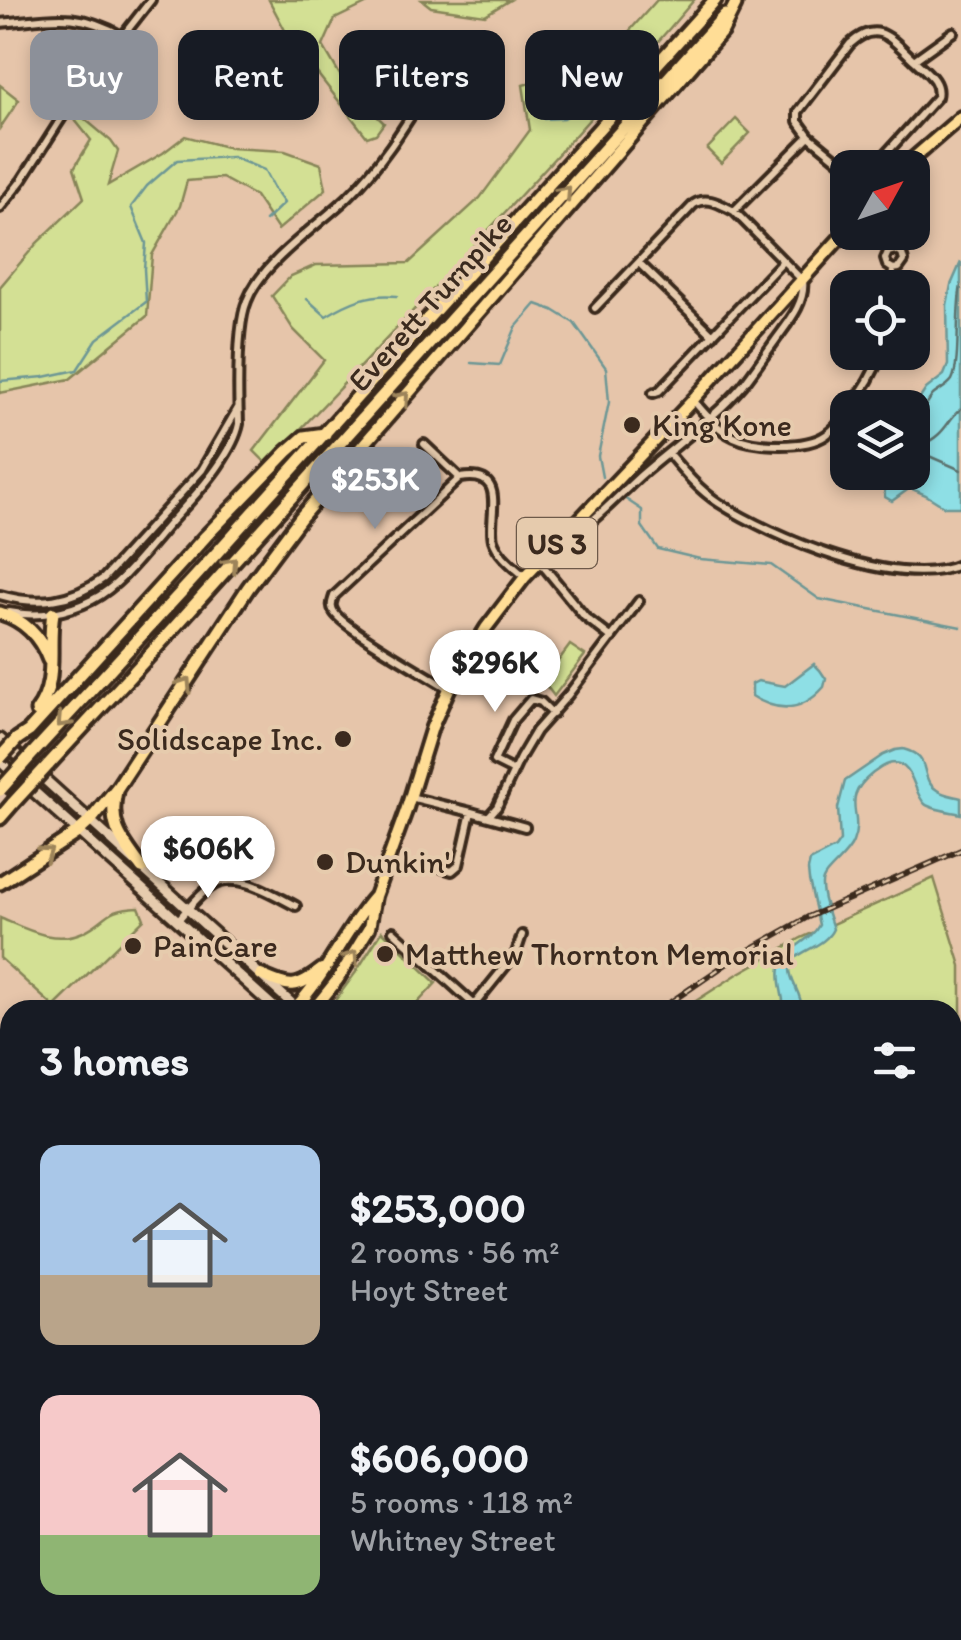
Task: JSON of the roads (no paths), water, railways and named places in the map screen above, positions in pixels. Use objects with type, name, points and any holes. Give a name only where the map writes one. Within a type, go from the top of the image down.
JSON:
[{"type":"highway","name":"Everett Turnpike","points":[[0,790],[716,0]]},
{"type":"highway","name":"Everett Turnpike","points":[[0,818],[737,2]]},
{"type":"highway","points":[[0,884],[90,822],[301,516],[722,31],[737,2]]},
{"type":"highway","points":[[17,738],[29,730],[287,452],[304,436],[324,434]]},
{"type":"highway","points":[[0,759],[44,702],[50,681],[53,607]]},
{"type":"highway","points":[[0,611],[31,630],[50,664]]},
{"type":"highway","points":[[117,788],[113,813],[116,830],[142,868]]},
{"type":"main road","points":[[923,150],[961,117]]},
{"type":"main road","name":"US 3","points":[[303,1000],[374,896],[432,727],[486,628],[525,577],[830,250]]},
{"type":"main road","points":[[0,739],[286,1000]]},
{"type":"main road","points":[[0,759],[266,1000]]},
{"type":"main road","name":"US 3","points":[[321,1000],[369,928],[374,896]]},
{"type":"main road","points":[[260,975],[296,986],[330,962]]},
{"type":"street","points":[[127,30],[152,0]]},
{"type":"street","points":[[0,23],[75,18],[111,30]]},
{"type":"street","points":[[830,153],[809,136],[798,121],[798,112],[850,44],[871,31],[884,34],[939,89],[937,97],[888,150]]},
{"type":"street","points":[[914,60],[953,32]]},
{"type":"street","points":[[434,42],[457,46],[470,64],[465,86],[445,97],[426,92],[414,74],[419,52],[434,42]]},
{"type":"street","points":[[0,208],[60,120]]},
{"type":"street","points":[[0,595],[72,609],[90,601],[126,572],[218,468],[237,434],[242,318],[252,290],[269,268],[373,171],[407,120]]},
{"type":"street","points":[[734,211],[809,136]]},
{"type":"street","points":[[552,549],[584,529],[743,385],[784,329],[801,301],[804,286],[734,211],[712,201],[698,201],[595,308]]},
{"type":"street","points":[[653,393],[784,261]]},
{"type":"street","points":[[638,262],[713,335]]},
{"type":"street","points":[[693,400],[723,430],[745,442],[814,442],[830,432]]},
{"type":"street","points":[[0,611],[23,614],[53,607],[94,585],[121,561],[202,470],[238,406]]},
{"type":"street","points":[[424,444],[460,478]]},
{"type":"street","points":[[669,454],[718,503],[828,556],[906,570],[936,570],[961,564]]},
{"type":"street","points":[[450,689],[350,628],[334,613],[332,602],[338,591],[460,478],[477,478],[492,490],[494,542],[525,577]]},
{"type":"street","points":[[540,562],[585,617],[612,638]]},
{"type":"street","points":[[488,816],[498,807],[536,731],[639,602]]},
{"type":"street","points":[[514,770],[494,761],[514,720],[536,699],[553,714]]},
{"type":"street","points":[[410,797],[525,827]]},
{"type":"street","points":[[442,868],[452,871],[458,865],[471,812]]},
{"type":"street","points":[[177,921],[210,887],[224,881],[250,885],[296,906]]},
{"type":"street","points":[[392,931],[469,1000]]},
{"type":"street","points":[[482,1000],[516,953],[522,935]]},
{"type":"water","points":[[961,262],[961,507],[945,507],[915,490],[930,490],[930,390],[925,390],[944,375],[948,365],[947,305]]},
{"type":"water","points":[[885,490],[907,490],[892,501],[885,497]]},
{"type":"water","points":[[814,664],[826,679],[824,687],[807,701],[780,707],[752,696],[752,684],[758,681],[785,686]]},
{"type":"water","points":[[903,749],[919,757],[931,785],[961,798],[961,814],[925,804],[901,765],[885,765],[863,783],[854,799],[853,842],[823,879],[824,901],[833,929],[823,941],[792,962],[790,973],[800,1000],[782,1000],[779,978],[782,961],[819,925],[808,870],[810,861],[835,848],[840,841],[838,808],[845,781]]},
{"type":"waterway","points":[[0,381],[77,370],[97,339],[146,302],[146,243],[131,207],[147,186],[177,160],[232,157],[264,170],[284,203],[265,221]]},
{"type":"waterway","points":[[307,299],[326,316],[360,300],[397,296]]},
{"type":"waterway","points":[[471,363],[500,365],[516,327],[536,304],[574,323],[606,368],[609,402],[598,456],[602,477]]},
{"type":"waterway","points":[[624,498],[642,510],[642,526],[658,549],[700,559],[771,565],[819,599],[961,627]]},
{"type":"railway","points":[[674,1000],[735,958],[808,917],[961,850]]},
{"type":"place","name":"King Kone","points":[[632,425]]},
{"type":"place","name":"Solidscape Inc.","points":[[343,739]]},
{"type":"place","name":"Dunkin'","points":[[325,862]]},
{"type":"place","name":"PainCare","points":[[133,946]]},
{"type":"place","name":"Matthew Thornton Memorial","points":[[385,954]]}]
